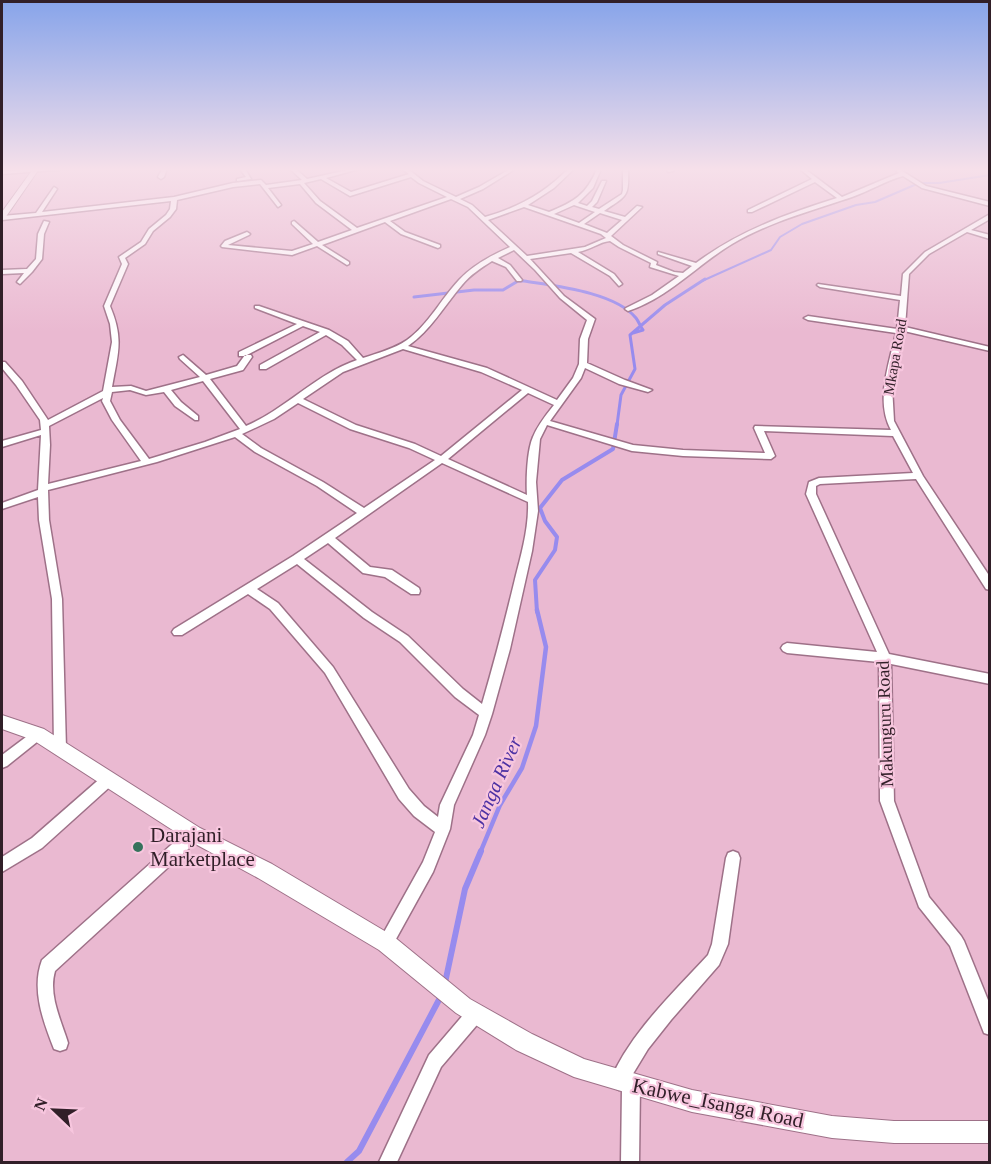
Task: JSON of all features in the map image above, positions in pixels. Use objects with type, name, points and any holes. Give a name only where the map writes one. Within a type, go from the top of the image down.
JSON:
[{"type":"street","points":[[20,282],[39,259],[41,234],[45,223]]},
{"type":"street","points":[[146,461],[106,401],[116,342],[114,324],[106,306],[125,264],[122,257],[144,242],[151,230],[159,223]]},
{"type":"street","points":[[294,223],[317,244],[347,263]]},
{"type":"street","points":[[348,223],[357,231]]},
{"type":"street","points":[[247,234],[227,242],[225,246],[284,254],[380,223]]},
{"type":"street","points":[[390,223],[403,232],[438,246]]},
{"type":"street","points":[[386,943],[416,891],[443,829],[447,805],[466,768],[486,714],[527,551],[533,501],[531,482],[534,446],[545,422],[577,378],[583,364],[584,339],[591,317],[552,288],[488,223]]},
{"type":"street","points":[[574,223],[609,238],[655,263],[652,266],[673,274],[683,275]]},
{"type":"street","points":[[525,258],[592,248],[609,238],[621,223]]},
{"type":"street","points":[[628,309],[639,304],[729,243],[773,223]]},
{"type":"street","name":"Mkapa Road","points":[[977,223],[927,253],[906,274],[901,330],[887,397],[888,415],[895,433],[919,476],[990,586]]},
{"type":"street","points":[[966,230],[990,237]]},
{"type":"street","points":[[2,506],[43,490],[201,446],[241,432],[277,414],[322,381],[361,360],[403,346],[473,270],[514,248]]},
{"type":"street","points":[[572,251],[612,275],[619,284]]},
{"type":"street","points":[[660,253],[697,266]]},
{"type":"street","points":[[493,258],[508,266],[519,280]]},
{"type":"street","points":[[2,272],[30,271]]},
{"type":"street","points":[[820,285],[903,298]]},
{"type":"street","points":[[257,307],[326,332],[345,342],[361,360]]},
{"type":"street","points":[[808,318],[901,330],[990,349]]},
{"type":"street","points":[[2,444],[46,428],[107,391],[131,388],[146,393],[240,368],[245,356],[304,323]]},
{"type":"street","points":[[263,367],[326,332]]},
{"type":"street","points":[[403,346],[484,370],[559,404]]},
{"type":"street","points":[[183,357],[205,378],[241,432],[258,450],[320,484],[363,512]]},
{"type":"street","points":[[2,364],[29,396],[44,420],[46,428],[44,520],[57,599],[60,750]]},
{"type":"street","points":[[583,364],[622,382],[648,390]]},
{"type":"street","points":[[166,389],[182,408],[195,418]]},
{"type":"street","points":[[178,632],[297,559],[442,459],[527,390]]},
{"type":"street","points":[[298,400],[353,427],[392,438],[533,501]]},
{"type":"street","points":[[545,422],[624,445],[674,453],[771,456],[758,428],[895,433]]},
{"type":"street","name":"Makunguru Road","points":[[919,476],[819,481],[812,484],[810,494],[885,658],[886,787],[892,818],[924,902],[956,941],[990,1027]]},
{"type":"street","points":[[328,537],[367,570],[387,573],[415,591]]},
{"type":"street","points":[[297,559],[368,615],[404,639],[459,693],[486,714]]},
{"type":"street","points":[[249,589],[274,606],[329,670],[404,794],[419,812],[443,829]]},
{"type":"street","points":[[787,648],[885,658],[990,679]]},
{"type":"street","name":"Kabwe_Isanga Road","points":[[2,722],[38,734],[194,834],[265,871],[386,943],[470,1010],[524,1042],[582,1069],[703,1104],[832,1127],[894,1132],[990,1132]]},
{"type":"street","points":[[2,762],[38,734]]},
{"type":"street","points":[[2,865],[37,843],[108,780]]},
{"type":"street","points":[[60,1043],[44,988],[44,977],[48,966],[194,834]]},
{"type":"street","points":[[630,1162],[625,1083],[659,1021],[714,960],[720,944],[733,858]]},
{"type":"street","points":[[388,1162],[435,1061],[470,1010]]},
{"type":"waterway","name":"Janga River","points":[[702,281],[771,250],[780,237],[804,223]]},
{"type":"waterway","name":"Janga River","points":[[641,326],[665,305],[705,279]]},
{"type":"waterway","points":[[414,297],[474,290],[503,290],[518,281],[524,281],[600,296],[626,309],[641,326]]},
{"type":"waterway","name":"Janga River","points":[[617,425],[621,395],[635,369],[630,335],[641,326]]},
{"type":"waterway","name":"Janga River","points":[[633,333],[643,330],[641,326]]},
{"type":"waterway","name":"Janga River","points":[[537,612],[535,580],[555,550],[557,537],[545,521],[540,508],[562,480],[613,449],[617,424]]},
{"type":"waterway","name":"Janga River","points":[[480,853],[500,805],[522,768],[536,726],[546,647],[537,610]]},
{"type":"waterway","name":"Janga River","points":[[445,983],[465,889],[481,851]]},
{"type":"waterway","name":"Janga River","points":[[347,1162],[359,1151],[441,996]]},
{"type":"place","name":"Darajani Marketplace","points":[[138,847]]}]
